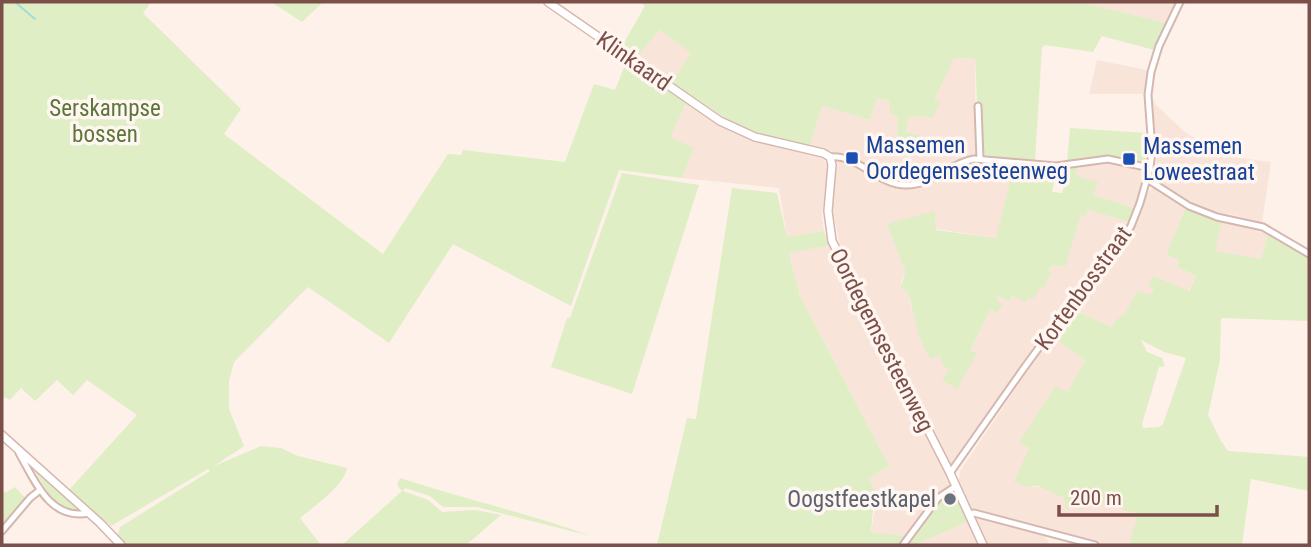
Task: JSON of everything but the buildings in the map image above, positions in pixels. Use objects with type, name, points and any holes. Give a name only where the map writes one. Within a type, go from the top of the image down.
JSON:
[{"type":"street","name":"Klinkaard","points":[[548,2],[738,131],[830,157]]},
{"type":"street","name":"Kortenbosstraat","points":[[950,473],[1079,293],[1117,248],[1131,226],[1150,169],[1152,150],[1148,95],[1151,72],[1159,46],[1180,2]]},
{"type":"street","points":[[978,106],[980,159]]},
{"type":"street","points":[[830,157],[839,156],[885,179],[908,185],[929,180],[963,162],[980,159],[1056,166],[1108,159],[1150,169]]},
{"type":"street","name":"Oordegemsesteenweg","points":[[830,157],[832,165],[828,211],[832,241],[950,473],[983,545]]},
{"type":"street","points":[[1147,179],[1189,206],[1217,217],[1263,227],[1309,254]]},
{"type":"street","points":[[2,435],[121,545]]},
{"type":"street","points":[[15,446],[40,490],[59,510],[68,514],[89,513]]},
{"type":"street","points":[[903,545],[938,498],[956,486]]},
{"type":"street","points":[[2,531],[40,490]]},
{"type":"street","points":[[969,514],[974,513],[1095,545]]},
{"type":"street","points":[[1055,545],[1057,537]]},
{"type":"shaded area","points":[[1177,2],[1167,23],[1086,4]]},
{"type":"shaded area","points":[[660,30],[692,53],[672,82],[637,57]]},
{"type":"shaded area","points":[[954,57],[975,58],[976,155],[954,162],[928,177],[902,182],[835,152],[810,146],[822,106],[870,120],[877,98],[889,101],[892,114],[898,118],[897,145],[906,133],[908,118],[922,116],[932,119],[935,100]]},
{"type":"shaded area","points":[[1097,60],[1147,70],[1144,94],[1089,94]]},
{"type":"shaded area","points":[[1153,99],[1185,132],[1216,151],[1233,157],[1271,162],[1262,223],[1199,207],[1157,178]]},
{"type":"shaded area","points":[[687,102],[731,132],[822,158],[828,166],[822,215],[824,231],[787,237],[779,188],[682,178],[693,148],[669,138]]},
{"type":"shaded area","points":[[838,160],[888,184],[904,188],[928,184],[976,161],[1014,166],[997,238],[936,229],[935,212],[888,224],[905,271],[901,282],[908,291],[911,307],[940,355],[977,352],[970,351],[991,309],[1002,304],[995,301],[999,296],[1029,297],[1040,287],[1043,288],[1052,265],[1064,267],[1081,215],[1088,210],[1129,222],[1112,250],[1077,291],[954,466],[948,465],[839,242],[832,204]]},
{"type":"shaded area","points":[[1103,162],[1119,164],[1144,173],[1134,208],[1093,195],[1076,176],[1078,166]]},
{"type":"shaded area","points":[[1153,188],[1185,209],[1166,255],[1179,260],[1177,267],[1196,276],[1188,291],[1154,289],[1151,296],[1130,307],[1112,327],[1071,309],[1123,246],[1147,193]]},
{"type":"shaded area","points":[[1222,220],[1268,234],[1261,259],[1214,251]]},
{"type":"shaded area","points":[[829,246],[952,484],[933,501],[907,536],[871,532],[875,508],[869,479],[889,466],[800,296],[789,253]]},
{"type":"shaded area","points":[[1051,336],[1085,360],[1068,393],[1055,387],[1020,443],[1029,448],[1027,487],[1043,487],[1065,498],[1073,506],[1086,499],[1139,514],[1129,545],[1102,545],[971,508],[959,480],[960,471]]},
{"type":"shaded area","points":[[981,517],[1044,534],[1050,545],[988,545],[975,518]]},
{"type":"shaded area","points":[[969,521],[980,545],[915,545]]},
{"type":"green space","name":"Serskampse bossen","points":[[2,2],[151,2],[143,13],[241,109],[224,134],[383,254],[448,154],[461,155],[463,150],[565,162],[594,84],[615,90],[627,60],[687,102],[670,137],[694,148],[682,178],[619,170],[571,306],[453,244],[389,343],[308,287],[234,362],[229,381],[229,409],[244,446],[214,466],[261,446],[281,448],[298,456],[347,468],[334,489],[300,518],[321,545],[125,545],[118,535],[120,527],[210,471],[208,469],[111,526],[69,490],[137,415],[87,380],[73,395],[57,380],[35,401],[21,388],[10,400],[5,397],[2,401]]},
{"type":"green space","points":[[271,2],[323,2],[302,22]]},
{"type":"green space","points":[[640,2],[1087,2],[1167,23],[1154,50],[1102,36],[1093,52],[1045,45],[1042,48],[1035,162],[982,155],[975,58],[954,58],[935,99],[940,102],[932,119],[922,116],[908,118],[906,133],[920,135],[919,148],[897,145],[898,118],[890,112],[889,101],[877,98],[870,120],[822,106],[810,146],[775,139],[737,126],[672,82],[691,53],[660,30],[637,57],[622,46],[645,6]]},
{"type":"green space","points":[[1070,128],[1147,133],[1147,162],[1110,156],[1067,162]]},
{"type":"green space","points":[[1014,166],[1058,168],[1052,192],[1062,193],[1070,167],[1078,166],[1076,176],[1098,182],[1093,195],[1134,208],[1129,222],[1088,210],[1086,216],[1081,215],[1065,267],[1052,265],[1043,289],[1040,287],[1034,299],[1029,297],[1025,302],[1012,296],[1010,301],[998,296],[996,301],[1003,304],[997,313],[991,309],[970,351],[978,352],[957,389],[942,380],[949,370],[943,366],[940,355],[931,359],[925,350],[908,292],[901,288],[905,271],[887,224],[935,211],[936,230],[996,238]]},
{"type":"green space","points":[[622,173],[699,185],[632,394],[551,367]]},
{"type":"green space","points":[[732,188],[777,193],[787,237],[824,231],[829,246],[789,253],[800,296],[889,466],[869,479],[875,490],[871,532],[907,536],[901,545],[657,545],[687,418],[696,419]]},
{"type":"green space","points":[[1185,209],[1222,220],[1215,251],[1261,259],[1268,234],[1309,258],[1309,321],[1221,318],[1220,360],[1208,415],[1221,441],[1228,451],[1309,457],[1309,491],[1251,479],[1242,545],[1129,545],[1138,514],[1086,499],[1082,510],[1073,506],[1067,510],[1064,498],[1038,486],[1027,487],[1014,482],[1029,448],[1019,443],[1055,386],[1068,392],[1085,360],[1051,336],[1071,309],[1112,327],[1125,313],[1138,291],[1151,295],[1154,289],[1149,287],[1153,276],[1189,291],[1196,276],[1177,267],[1179,260],[1166,255]],"holes":[[[1141,340],[1164,352],[1186,358],[1163,424],[1159,427],[1143,428],[1159,367],[1165,366],[1162,358],[1147,352]]]},
{"type":"green space","points":[[29,462],[82,511],[79,513],[57,507]]},
{"type":"green space","points":[[400,478],[591,536],[477,507],[443,507],[430,496],[405,488],[403,491],[428,500],[442,512],[476,510],[501,515],[466,545],[342,545],[402,491],[397,485]]},
{"type":"green space","points":[[15,487],[26,499],[2,528],[2,490],[5,493]]},
{"type":"green space","points":[[953,490],[969,521],[915,545],[904,545],[937,502]]},
{"type":"waterway","points":[[15,2],[35,19]]},
{"type":"place","name":"Massemen Oordegemsesteenweg","points":[[852,158]]},
{"type":"place","name":"Massemen Loweestraat","points":[[1129,159]]},
{"type":"place","name":"Oogstfeestkapel","points":[[950,499]]}]
